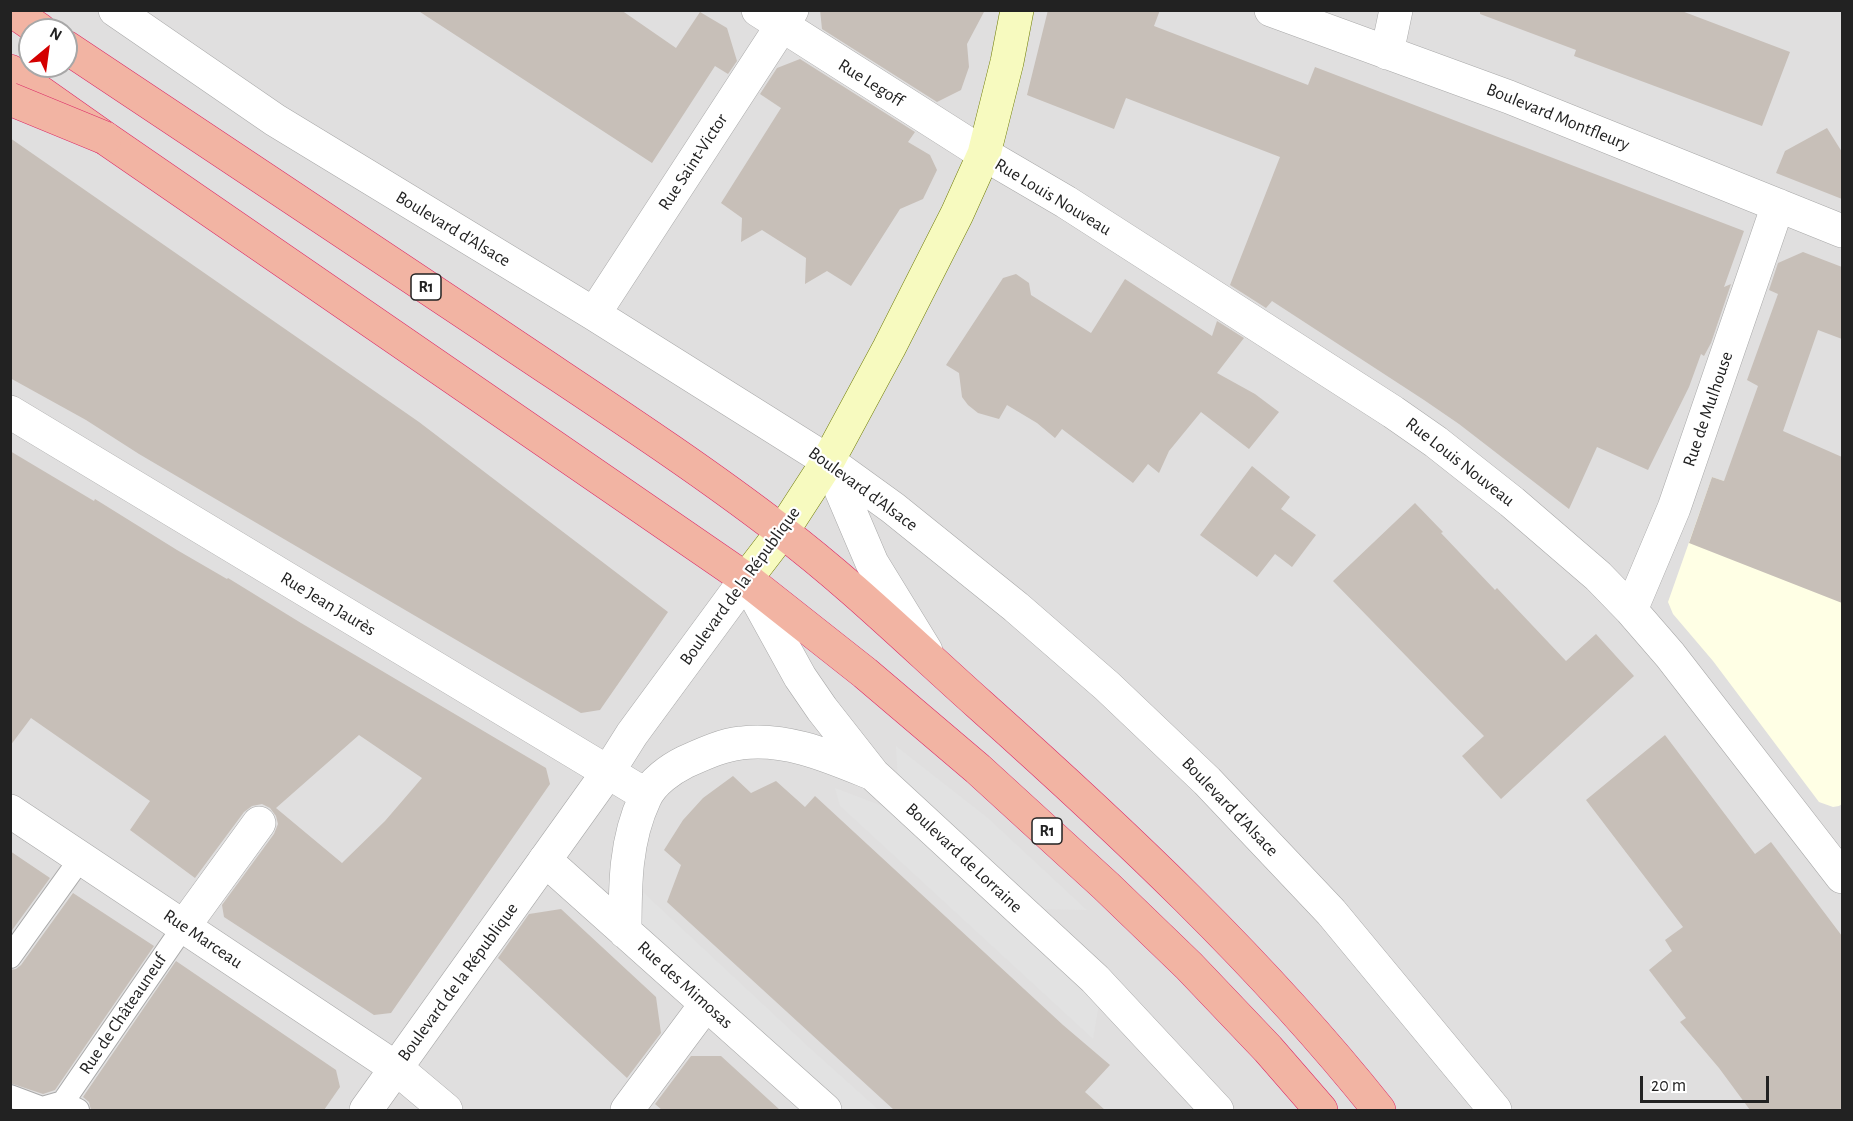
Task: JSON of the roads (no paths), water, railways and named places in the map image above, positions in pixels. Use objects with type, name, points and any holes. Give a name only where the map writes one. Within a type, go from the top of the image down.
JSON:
[{"type":"highway","name":"R1","points":[[78,55],[652,438],[782,532]]},
{"type":"highway","name":"R1","points":[[10,70],[105,138],[746,579],[865,673],[1036,820],[1189,966],[1268,1049],[1321,1110]]},
{"type":"highway","points":[[10,99],[105,138]]},
{"type":"highway","points":[[782,532],[844,581],[1057,774],[1228,940],[1302,1019],[1379,1110]]},
{"type":"main road","name":"Boulevard de la République","points":[[746,579],[782,532],[828,461],[898,331],[957,214],[984,154],[1007,62],[1017,10]]},
{"type":"street","name":"Boulevard d'Alsace","points":[[115,10],[275,120],[594,314],[828,461],[893,508],[1107,686],[1207,781],[1331,912],[1495,1110]]},
{"type":"street","name":"Boulevard Montfleury","points":[[1271,10],[1509,97],[1842,231]]},
{"type":"street","points":[[1387,53],[1396,10]]},
{"type":"street","name":"Rue Saint-Victor","points":[[594,314],[777,16]]},
{"type":"street","name":"Rue Legoff","points":[[777,16],[984,154]]},
{"type":"street","name":"Rue Louis Nouveau","points":[[984,154],[1066,202],[1402,418],[1512,502],[1598,576],[1631,610],[1838,863]]},
{"type":"street","name":"Rue de Mulhouse","points":[[1631,610],[1674,507],[1778,206]]},
{"type":"street","name":"Rue Jean Jaurès","points":[[10,412],[646,795]]},
{"type":"street","points":[[828,461],[872,563],[933,662]]},
{"type":"street","name":"Boulevard de la République","points":[[366,1110],[608,772],[632,734],[746,579]]},
{"type":"street","name":"Boulevard de Lorraine","points":[[746,579],[800,677],[873,774],[1095,979],[1217,1110]]},
{"type":"street","points":[[625,932],[625,889],[632,830],[646,795],[659,780],[675,768],[708,751],[741,742],[781,744],[801,748],[873,774]]},
{"type":"street","name":"Rue Marceau","points":[[10,811],[396,1068],[446,1110]]},
{"type":"street","points":[[184,926],[259,823]]},
{"type":"street","name":"Rue des Mimosas","points":[[545,860],[825,1110]]},
{"type":"street","points":[[627,1110],[706,1004]]},
{"type":"lane","points":[[10,957],[81,858]]},
{"type":"lane","name":"Rue de Châteauneuf","points":[[10,1095],[42,1108],[70,1106],[184,926]]}]
